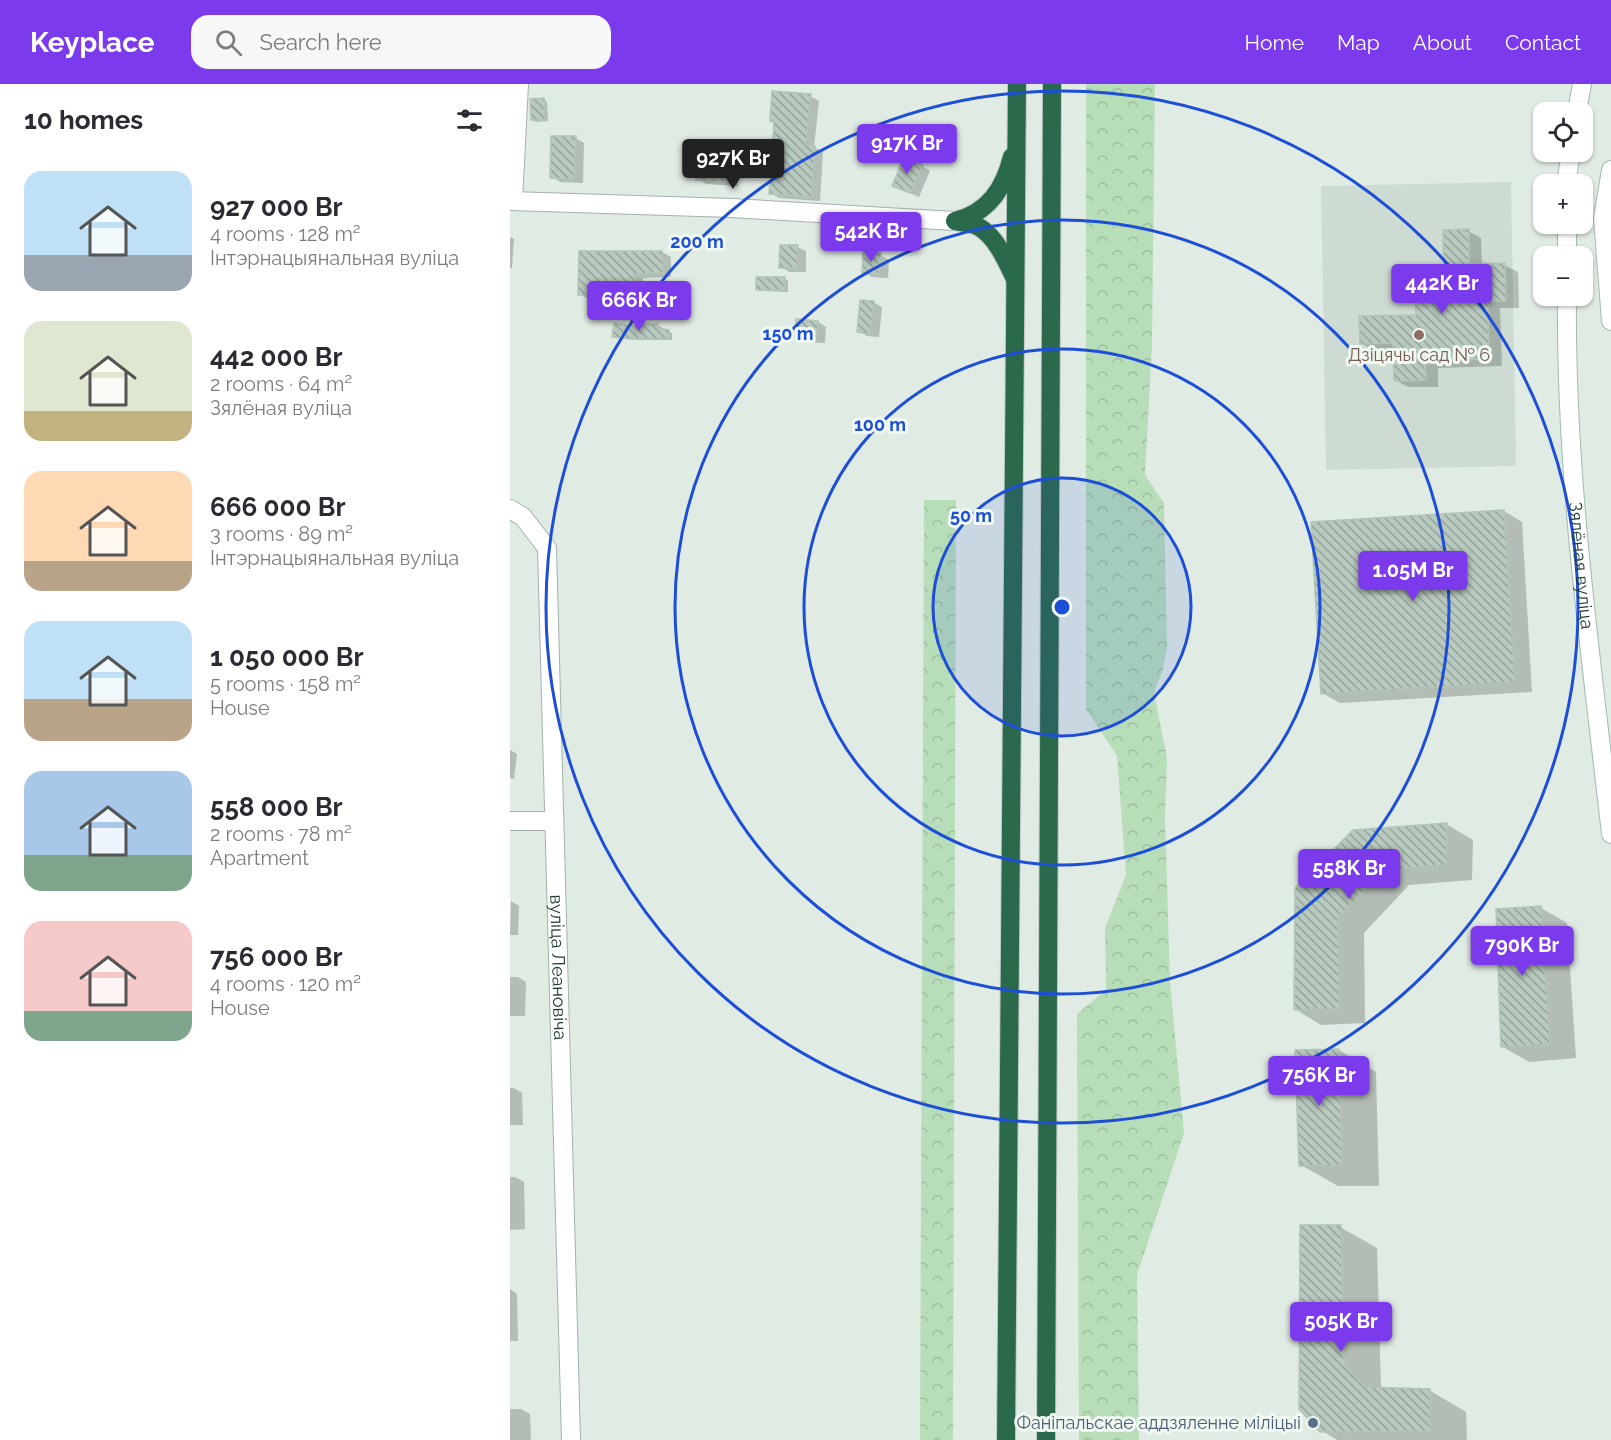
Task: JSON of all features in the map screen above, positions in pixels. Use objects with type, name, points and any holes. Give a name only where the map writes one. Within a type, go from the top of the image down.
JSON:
[{"type":"highway","points":[[1006,1440],[1017,84]]},
{"type":"highway","points":[[1046,1440],[1052,84]]},
{"type":"highway","points":[[955,221],[983,210],[990,203],[1003,182],[1017,135]]},
{"type":"highway","points":[[955,221],[977,225],[988,234],[1004,257],[1017,282]]},
{"type":"street","points":[[519,84],[511,201],[732,208],[955,221]]},
{"type":"street","points":[[1579,102],[1582,84]]},
{"type":"street","points":[[1611,170],[1604,218],[1611,321]]},
{"type":"street","name":"Зялёная вуліца","points":[[1567,306],[1566,349],[1574,502],[1606,749],[1611,834]]},
{"type":"street","name":"вуліца Леановіча","points":[[510,509],[523,517],[547,548],[571,1440]]},
{"type":"street","points":[[510,821],[554,821]]},
{"type":"shaded area","name":"Дзіцячы сад № 6","points":[[1511,182],[1516,466],[1326,470],[1321,186]]},
{"type":"green space","points":[[1086,84],[1155,84],[1152,345],[1145,475],[1164,503],[1167,648],[1163,669],[1154,693],[1167,758],[1165,818],[1170,982],[1184,1133],[1137,1275],[1139,1440],[1079,1440],[1077,1014],[1106,990],[1105,928],[1126,875],[1117,756],[1086,709]]},
{"type":"green space","points":[[924,500],[956,500],[953,1440],[920,1440]]},
{"type":"building","points":[[772,91],[811,94],[806,145],[815,146],[812,197],[769,194],[774,122],[770,121]]},
{"type":"building","points":[[544,98],[545,120],[531,120],[530,99]]},
{"type":"building","points":[[551,136],[576,136],[574,179],[550,178]]},
{"type":"building","points":[[697,156],[731,158],[730,182],[696,180]]},
{"type":"building","points":[[904,157],[923,165],[910,193],[892,186]]},
{"type":"building","points":[[1469,229],[1469,264],[1505,263],[1506,301],[1488,301],[1489,359],[1425,361],[1426,380],[1394,381],[1393,343],[1360,344],[1359,316],[1416,315],[1415,287],[1444,286],[1443,230]]},
{"type":"building","points":[[780,245],[798,245],[797,268],[779,268]]},
{"type":"building","points":[[579,251],[662,251],[663,273],[634,274],[634,295],[578,295]]},
{"type":"building","points":[[863,252],[881,253],[879,274],[862,273]]},
{"type":"building","points":[[756,277],[785,277],[784,290],[756,290]]},
{"type":"building","points":[[860,300],[874,301],[870,334],[857,332]]},
{"type":"building","points":[[796,319],[818,321],[817,339],[795,338]]},
{"type":"building","points":[[614,323],[643,327],[643,324],[658,324],[658,328],[669,330],[669,338],[612,337]]},
{"type":"building","points":[[1504,510],[1515,682],[1321,694],[1311,522]]},
{"type":"building","points":[[1447,823],[1446,865],[1383,870],[1338,918],[1339,1009],[1294,1010],[1295,888],[1353,830]]},
{"type":"building","points":[[1541,906],[1550,1044],[1501,1047],[1496,909]]},
{"type":"building","points":[[1339,1049],[1342,1165],[1299,1166],[1295,1050]]},
{"type":"building","points":[[1300,1225],[1341,1225],[1344,1364],[1364,1387],[1430,1389],[1430,1431],[1320,1432],[1299,1409]]},
{"type":"place","name":"Дзіцячы сад № 6","points":[[1419,335]]},
{"type":"place","name":"Фаніпальскае аддзяленне міліцыі","points":[[1313,1423]]}]
